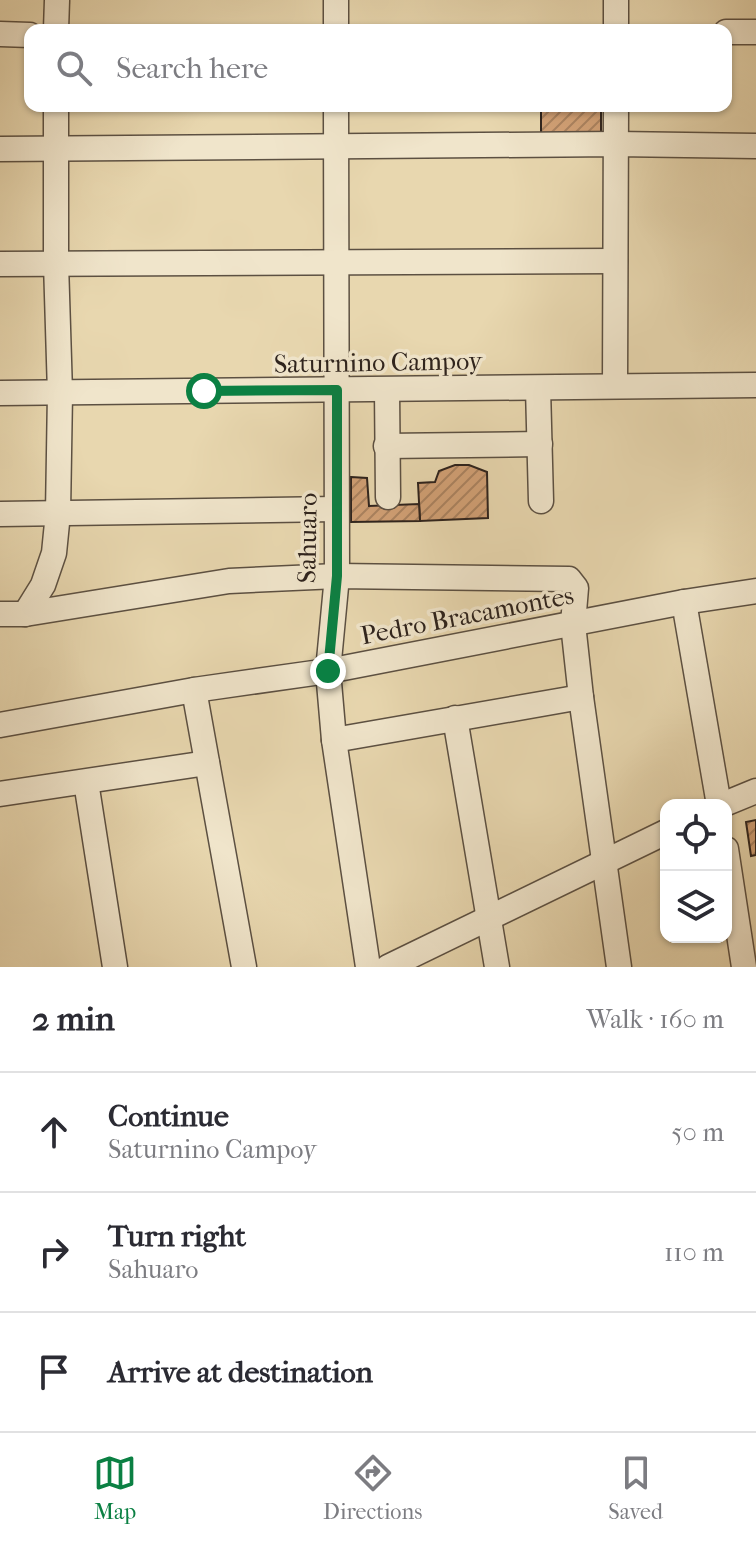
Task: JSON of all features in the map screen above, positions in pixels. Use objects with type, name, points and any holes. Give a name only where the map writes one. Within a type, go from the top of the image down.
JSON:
[{"type":"street","points":[[56,24],[57,0]]},
{"type":"street","points":[[336,0],[336,24]]},
{"type":"street","points":[[616,0],[616,24]]},
{"type":"street","points":[[732,32],[756,32]]},
{"type":"street","points":[[0,34],[24,35]]},
{"type":"street","points":[[25,614],[43,585],[54,553],[58,513],[60,393],[56,112]]},
{"type":"street","name":"Sahuaro","points":[[336,112],[337,576],[328,671],[334,740],[368,967]]},
{"type":"street","points":[[615,386],[616,112]]},
{"type":"street","points":[[0,149],[616,144],[756,146]]},
{"type":"street","points":[[0,264],[615,261]]},
{"type":"street","name":"Saturnino Campoy","points":[[0,393],[756,385]]},
{"type":"street","points":[[538,388],[541,501]]},
{"type":"street","points":[[387,390],[388,497]]},
{"type":"street","points":[[386,446],[540,444]]},
{"type":"street","points":[[0,514],[336,509]]},
{"type":"street","points":[[0,614],[25,614],[229,581],[337,576],[569,579],[576,588],[573,624],[581,697],[619,967]]},
{"type":"street","name":"Pedro Bracamontes","points":[[0,725],[194,690],[328,671],[684,602],[756,591]]},
{"type":"street","points":[[684,602],[720,799]]},
{"type":"street","points":[[194,690],[244,967]]},
{"type":"street","points":[[334,740],[581,697]]},
{"type":"street","points":[[455,718],[497,967]]},
{"type":"street","points":[[0,794],[207,763]]},
{"type":"street","points":[[86,782],[115,967]]},
{"type":"street","points":[[732,801],[756,791]]},
{"type":"street","points":[[388,967],[660,835]]},
{"type":"street","points":[[729,871],[744,967]]},
{"type":"building","points":[[541,112],[601,112],[601,134],[541,135]]},
{"type":"building","points":[[455,465],[469,465],[487,472],[488,518],[420,521],[418,483],[435,482],[439,471]]},
{"type":"building","points":[[351,477],[367,478],[369,506],[419,504],[420,521],[351,522]]},
{"type":"building","points":[[756,820],[756,855],[751,856],[746,822]]},
{"type":"route","points":[[204,391],[337,390],[337,576],[328,671]]}]
